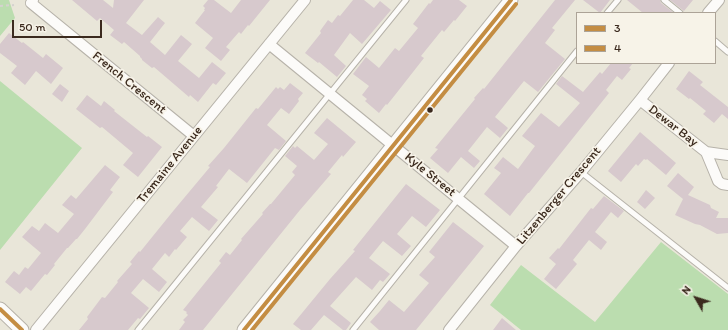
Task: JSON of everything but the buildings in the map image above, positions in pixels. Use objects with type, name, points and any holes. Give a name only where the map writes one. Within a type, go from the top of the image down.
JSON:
[{"type":"street","name":"French Crescent","points":[[34,0],[31,3],[194,136]]},
{"type":"street","name":"Tremaine Avenue","points":[[36,330],[305,0]]},
{"type":"street","points":[[244,330],[511,0]]},
{"type":"street","points":[[709,12],[719,0]]},
{"type":"street","name":"Kyle Street","points":[[269,44],[516,246]]},
{"type":"street","name":"Litzenberger Crescent","points":[[449,330],[516,246],[581,172],[668,64]]},
{"type":"street","name":"Dewar Bay","points":[[640,100],[706,152],[718,180],[722,184],[728,185]]},
{"type":"street","name":"Dewar Bay","points":[[706,152],[728,155]]},
{"type":"street","points":[[0,309],[22,330]]},
{"type":"lane","points":[[138,330],[406,0]]},
{"type":"lane","points":[[608,12],[618,0]]},
{"type":"lane","points":[[664,0],[679,12]]},
{"type":"lane","points":[[716,42],[728,52]]},
{"type":"lane","points":[[353,330],[576,52]]},
{"type":"lane","points":[[581,172],[728,288]]},
{"type":"path","points":[[0,6],[14,5]]},
{"type":"green space","points":[[0,0],[9,0],[15,18],[0,36]]},
{"type":"green space","points":[[0,81],[82,148],[0,250]]},
{"type":"green space","points":[[661,242],[728,294],[728,330],[521,330],[490,305],[521,265],[595,322]]},
{"type":"transit line","name":"3","points":[[244,330],[511,0]]},
{"type":"transit line","name":"4","points":[[252,330],[516,4]]},
{"type":"transit line","name":"3","points":[[0,309],[22,330]]}]
